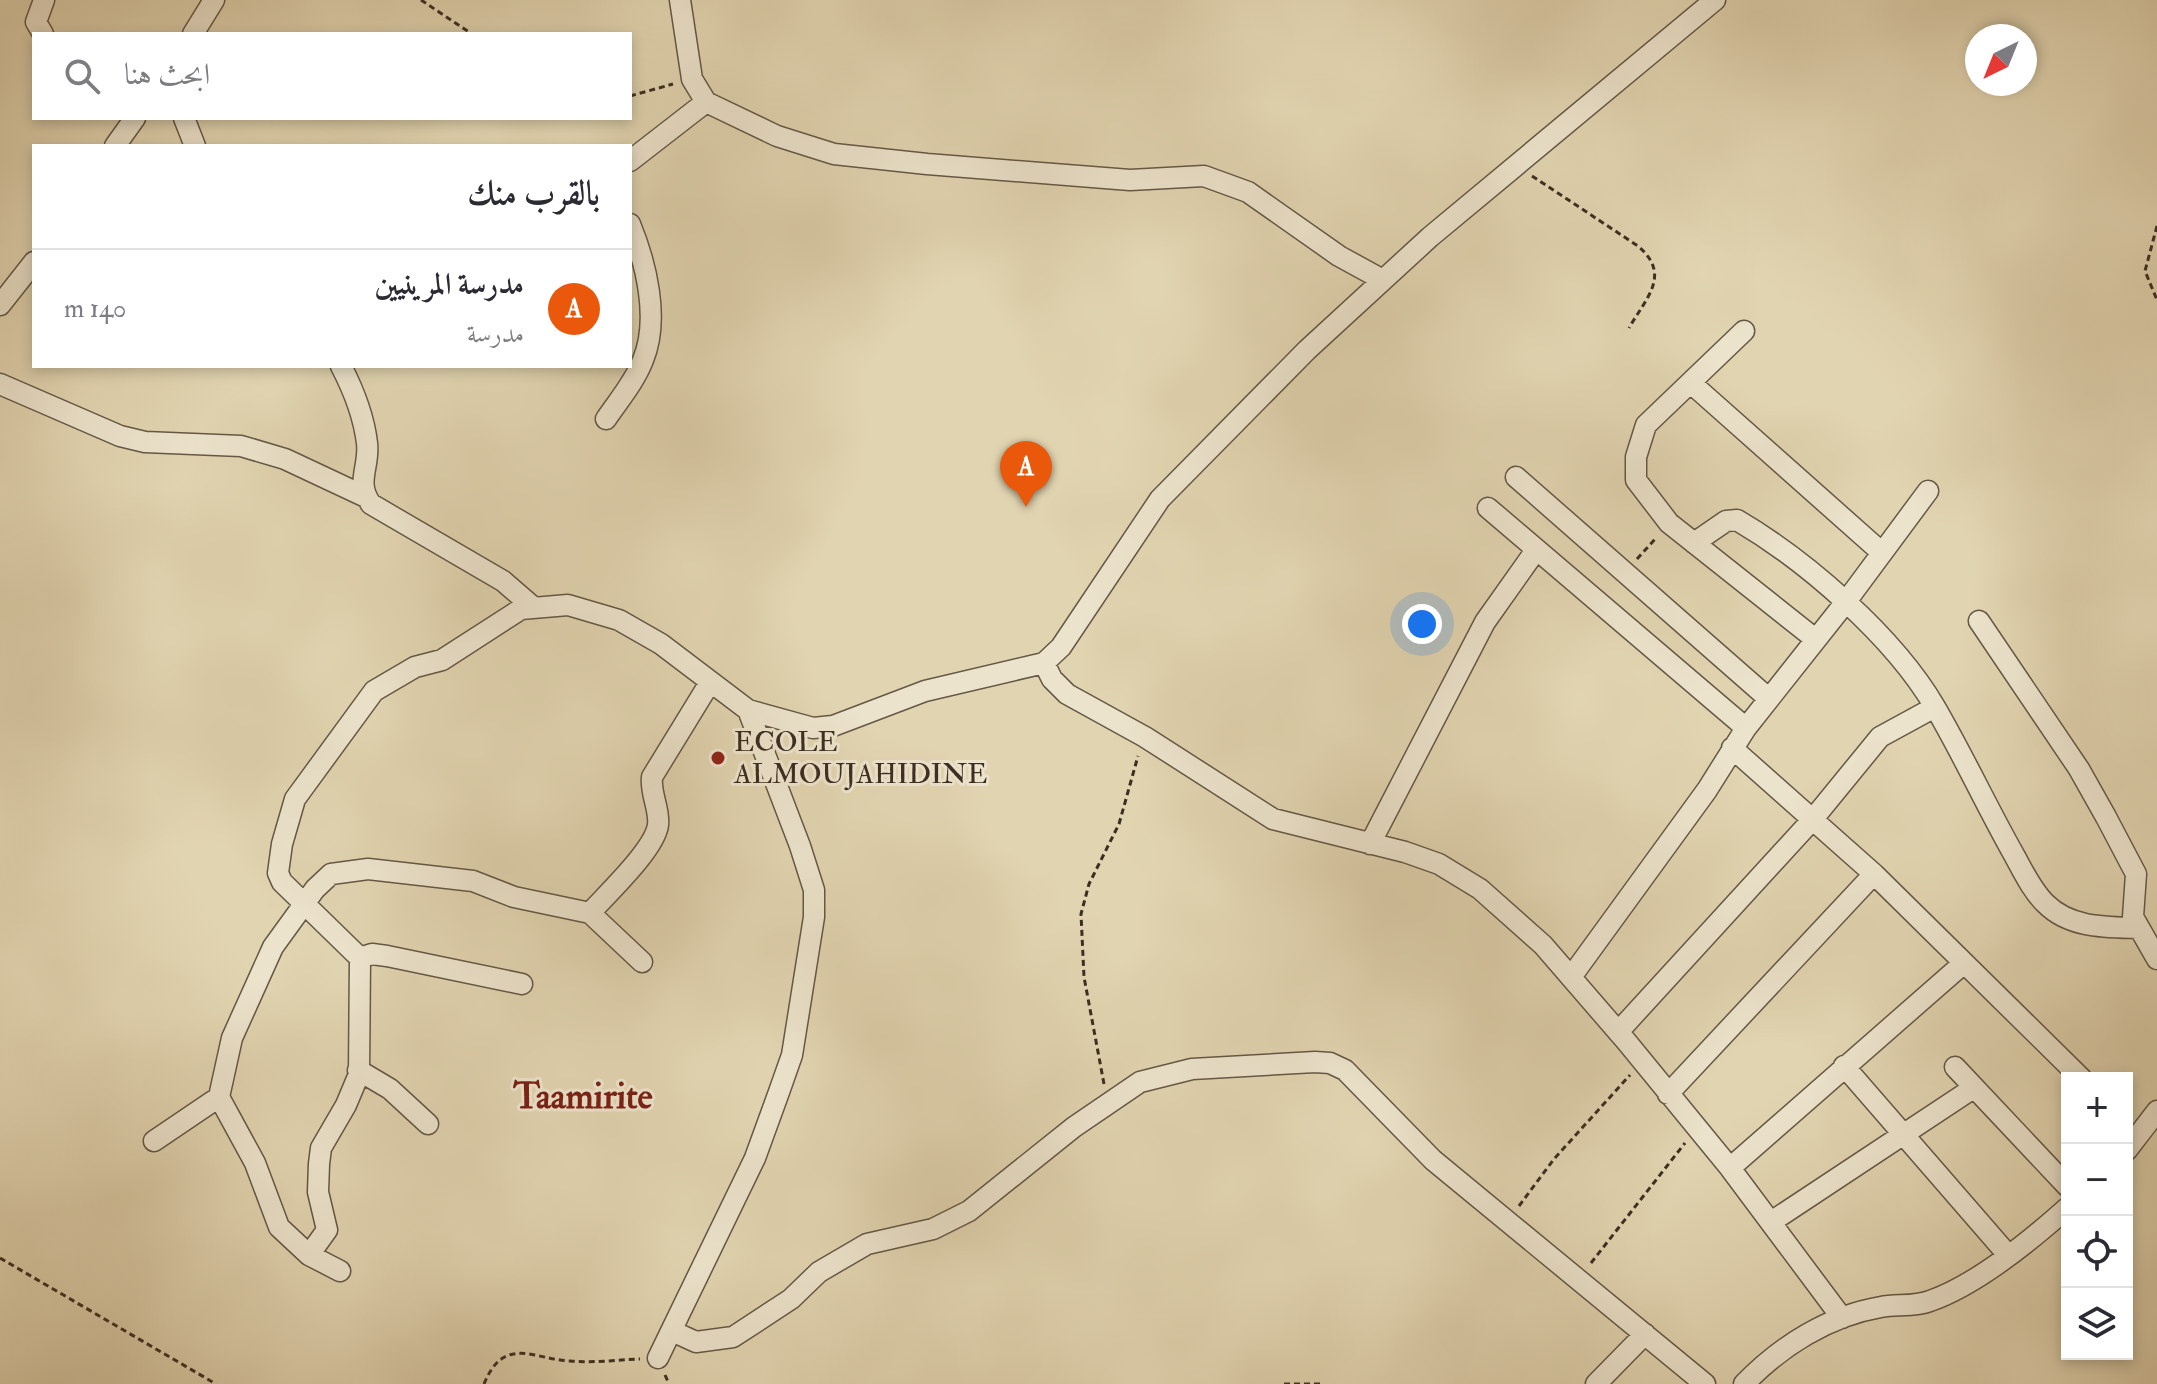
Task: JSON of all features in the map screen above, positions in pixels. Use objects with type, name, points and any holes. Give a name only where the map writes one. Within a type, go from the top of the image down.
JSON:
[{"type":"street","points":[[42,32],[36,22],[44,0]]},
{"type":"street","points":[[194,32],[214,0]]},
{"type":"street","points":[[680,0],[692,79],[706,102],[777,136],[834,154],[1116,179],[1204,176],[1248,192],[1339,256],[1381,279]]},
{"type":"street","points":[[309,1255],[327,1230],[318,1192],[321,1148],[351,1096],[358,1070],[360,958],[282,882],[278,873],[289,814],[302,785],[374,691],[415,667],[442,660],[507,617],[533,607],[568,605],[619,620],[661,644],[709,684],[748,710],[800,727],[833,726],[925,691],[1044,663],[1061,647],[1160,499],[1381,279],[1715,0]]},
{"type":"street","points":[[632,159],[706,102]]},
{"type":"street","points":[[116,144],[134,120]]},
{"type":"street","points":[[185,120],[194,144]]},
{"type":"street","points":[[606,419],[643,361],[651,334],[648,289],[632,231]]},
{"type":"street","points":[[0,305],[32,265]]},
{"type":"street","points":[[1744,331],[1646,425],[1636,457],[1638,486],[1669,523],[1814,638]]},
{"type":"street","points":[[342,368],[353,390],[367,443],[362,475],[366,497]]},
{"type":"street","points":[[0,384],[120,436],[145,442],[241,446],[285,459],[366,497],[379,510],[503,581],[533,607]]},
{"type":"street","points":[[1692,384],[1880,551]]},
{"type":"street","points":[[1516,477],[1768,698]]},
{"type":"street","points":[[1571,977],[1707,790],[1768,698],[1845,603],[1880,551],[1928,491]]},
{"type":"street","points":[[1488,508],[1746,728]]},
{"type":"street","points":[[1694,543],[1721,523],[1737,520],[1845,603],[1880,634],[1935,707],[1970,776],[2044,903],[2074,922],[2138,928]]},
{"type":"street","points":[[1370,844],[1485,622],[1536,550]]},
{"type":"street","points":[[1979,621],[2079,769],[2130,862],[2137,884],[2132,911],[2138,928],[2157,959]]},
{"type":"street","points":[[1044,663],[1052,679],[1067,694],[1145,737],[1273,819],[1439,864],[1480,889],[1543,945],[1618,1032],[1730,1168],[1842,1318]]},
{"type":"street","points":[[590,913],[652,842],[659,822],[650,790],[652,777],[709,684]]},
{"type":"street","points":[[1618,1032],[1813,819],[1880,737],[1935,707]]},
{"type":"street","points":[[658,1358],[755,1158],[792,1055],[814,917],[814,890],[800,846],[748,710]]},
{"type":"street","points":[[1732,748],[1874,874],[2075,1072]]},
{"type":"street","points":[[340,1271],[309,1255],[279,1227],[255,1163],[219,1097],[232,1038],[273,947],[304,903],[331,874],[368,869],[473,881],[514,897],[590,913],[642,962]]},
{"type":"street","points":[[1668,1094],[1874,874]]},
{"type":"street","points":[[360,958],[372,954],[387,956],[522,984]]},
{"type":"street","points":[[1730,1168],[1964,963]]},
{"type":"street","points":[[672,1331],[696,1342],[733,1337],[791,1299],[819,1272],[867,1244],[933,1229],[969,1211],[1106,1103],[1140,1082],[1171,1072],[1239,1064],[1330,1063],[1345,1070],[1433,1160],[1705,1384]]},
{"type":"street","points":[[1844,1066],[2008,1255]]},
{"type":"street","points":[[1955,1067],[1972,1089],[2061,1180]]},
{"type":"street","points":[[358,1070],[390,1089],[428,1124]]},
{"type":"street","points":[[1771,1222],[1972,1089]]},
{"type":"street","points":[[154,1141],[219,1097]]},
{"type":"street","points":[[2133,1134],[2157,1111]]},
{"type":"street","points":[[1744,1384],[1774,1355],[1805,1335],[1842,1318],[1879,1307],[1929,1302],[2008,1255],[2061,1213]]},
{"type":"street","points":[[1596,1384],[1645,1334]]},
{"type":"path","points":[[421,0],[469,32]]},
{"type":"path","points":[[632,95],[692,79]]},
{"type":"path","points":[[1516,165],[1638,246],[1653,261],[1655,280],[1629,328]]},
{"type":"path","points":[[2157,226],[2145,271],[2157,300]]},
{"type":"path","points":[[1624,572],[1669,523]]},
{"type":"path","points":[[1106,1103],[1100,1053],[1084,977],[1081,914],[1089,884],[1119,824],[1145,737]]},
{"type":"path","points":[[1507,1222],[1554,1159],[1641,1062]]},
{"type":"path","points":[[1579,1279],[1634,1204],[1697,1129]]},
{"type":"path","points":[[0,1258],[216,1384]]},
{"type":"path","points":[[484,1384],[499,1361],[519,1352],[568,1361],[658,1358],[669,1384]]},
{"type":"path","points":[[1284,1384],[1324,1384]]},
{"type":"place","name":"مدرسة المرينيين","points":[[1026,507]]},
{"type":"place","name":"ECOLE ALMOUJAHIDINE","points":[[718,758]]},
{"type":"district","name":"Taamirite","points":[[583,1096]]}]
